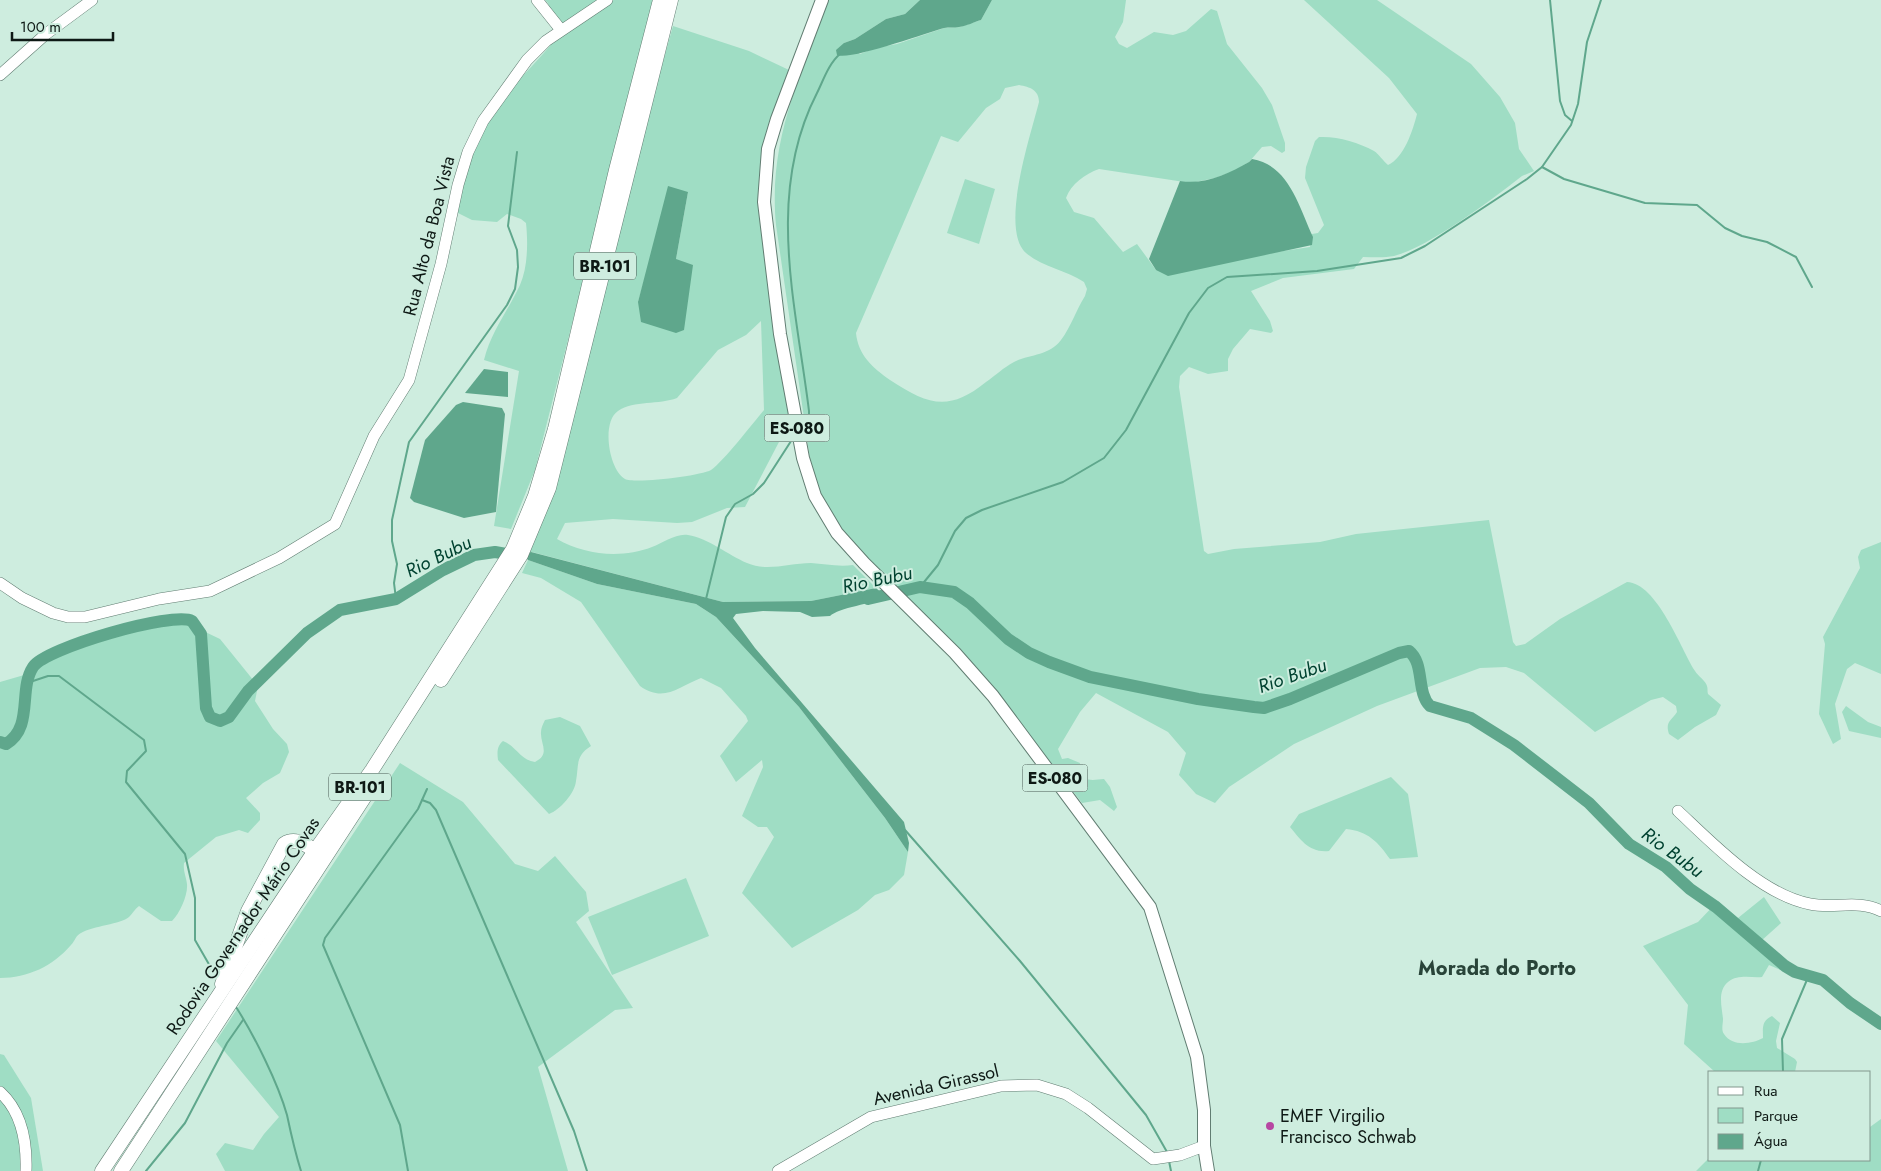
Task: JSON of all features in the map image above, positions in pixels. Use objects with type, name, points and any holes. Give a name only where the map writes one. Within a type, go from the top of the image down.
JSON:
[{"type":"highway","name":"Rodovia Governador Mário Covas","points":[[528,528],[535,496],[555,429],[616,170],[660,0]]},
{"type":"highway","name":"Rodovia Governador Mário Covas","points":[[121,1171],[504,576],[549,488],[671,0]]},
{"type":"highway","name":"Rodovia Governador Mário Covas","points":[[102,1171],[314,852],[504,576]]},
{"type":"highway","points":[[218,999],[240,931],[278,852],[284,844],[293,840],[314,852],[318,856],[318,861],[256,954],[251,971]]},
{"type":"main road","name":"ES-080","points":[[822,0],[776,119],[768,149],[764,202],[772,277],[803,458],[816,496],[837,533],[886,586],[955,654],[1005,712],[1150,907],[1198,1057],[1204,1110],[1204,1146],[1208,1171]]},
{"type":"street","points":[[0,75],[46,34],[92,0]]},
{"type":"street","points":[[537,0],[561,30]]},
{"type":"street","name":"Rua Alto da Boa Vista","points":[[0,583],[22,598],[53,613],[68,618],[85,617],[159,599],[210,591],[279,558],[330,528],[338,519],[348,492],[374,436],[408,380],[441,264],[458,185],[468,152],[483,121],[527,60],[561,30],[607,0]]},
{"type":"street","points":[[1678,811],[1720,851],[1776,891],[1809,904],[1828,906],[1865,905],[1881,912]]},
{"type":"street","name":"Avenida Girassol","points":[[778,1171],[871,1117],[1001,1086],[1037,1085],[1066,1094],[1088,1108],[1153,1159],[1180,1155],[1204,1146]]},
{"type":"street","points":[[0,1092],[19,1119],[26,1150],[26,1171]]},
{"type":"green space","points":[[545,0],[654,0],[535,470],[511,529],[494,526],[519,371],[484,360],[500,321],[523,278],[527,254],[526,223],[507,214],[497,222],[472,220],[458,213],[463,176],[477,136],[483,125],[505,96],[555,40],[548,3]]},
{"type":"green space","points":[[828,0],[920,0],[905,14],[886,19],[855,39],[844,43],[860,54],[944,28],[960,27],[981,20],[992,0],[1126,0],[1123,22],[1115,37],[1119,44],[1127,48],[1154,32],[1173,35],[1186,31],[1211,9],[1217,11],[1227,44],[1262,88],[1272,105],[1285,143],[1285,151],[1282,153],[1271,146],[1262,147],[1249,162],[1234,171],[1215,178],[1191,183],[1099,169],[1079,180],[1071,188],[1066,198],[1074,212],[1094,218],[1123,252],[1137,244],[1156,270],[1310,247],[1312,234],[1318,233],[1324,225],[1305,178],[1306,167],[1315,141],[1319,137],[1347,140],[1361,145],[1376,152],[1388,165],[1403,150],[1417,114],[1389,78],[1304,0],[1377,0],[1471,64],[1500,97],[1515,123],[1519,149],[1534,171],[1522,176],[1443,233],[1409,251],[1390,257],[1363,257],[1354,269],[1283,278],[1251,291],[1270,321],[1273,331],[1271,333],[1250,329],[1233,349],[1228,359],[1228,371],[1208,374],[1189,367],[1180,376],[1179,387],[1204,551],[1208,554],[1234,549],[1320,542],[1356,534],[1489,520],[1513,642],[1516,646],[1525,644],[1560,619],[1627,582],[1638,585],[1658,605],[1695,671],[1706,684],[1708,694],[1721,705],[1716,715],[1695,727],[1678,740],[1669,734],[1668,727],[1669,722],[1677,712],[1676,706],[1663,697],[1651,700],[1595,732],[1524,673],[1506,667],[1480,668],[1377,706],[1294,744],[1229,787],[1215,803],[1196,794],[1179,775],[1186,753],[1168,732],[1096,693],[1080,712],[1058,749],[1062,759],[1068,758],[1080,763],[1078,773],[1083,778],[1090,780],[1104,779],[1110,787],[1117,807],[1114,811],[1100,800],[1082,803],[1002,699],[833,523],[812,473],[776,225],[775,194],[777,165],[788,110]],"holes":[[[1019,85],[1036,92],[1039,102],[1019,180],[1016,203],[1018,241],[1032,258],[1084,282],[1087,289],[1085,296],[1065,335],[1051,349],[1014,362],[973,392],[961,398],[938,402],[927,400],[904,388],[872,366],[860,348],[856,333],[941,136],[958,142],[986,108],[1000,99],[1005,88]]]},
{"type":"green space","points":[[673,26],[749,51],[789,70],[764,153],[791,419],[745,507],[727,508],[692,522],[677,523],[613,519],[565,523],[557,539],[579,549],[603,554],[616,554],[640,551],[674,537],[688,535],[710,543],[755,566],[770,567],[803,563],[837,566],[853,565],[876,588],[811,601],[723,602],[532,552],[524,555]],"holes":[[[688,192],[676,259],[638,302],[652,253]],[[761,321],[764,410],[730,451],[711,470],[682,477],[641,481],[625,479],[619,474],[609,446],[610,425],[618,411],[631,405],[677,398],[718,350],[746,335]]]},
{"type":"green space","points":[[965,179],[995,189],[979,244],[947,233]]},
{"type":"green space","points":[[1881,542],[1881,674],[1855,663],[1847,669],[1835,704],[1841,739],[1833,744],[1819,714],[1825,644],[1823,637],[1860,568],[1858,557],[1861,550]]},
{"type":"green space","points":[[528,560],[597,584],[696,604],[716,617],[799,707],[885,818],[908,852],[904,875],[889,890],[875,895],[858,910],[792,948],[742,893],[774,837],[767,827],[758,827],[742,816],[763,767],[762,760],[736,782],[720,756],[748,721],[746,716],[721,688],[701,678],[671,692],[664,693],[649,691],[640,686],[581,602],[541,578],[522,573]]},
{"type":"green space","points":[[156,619],[178,619],[220,639],[258,686],[255,701],[273,729],[287,744],[289,752],[280,773],[263,783],[246,798],[260,813],[260,820],[248,833],[239,830],[216,837],[184,863],[187,884],[185,898],[181,909],[172,921],[161,921],[139,906],[125,919],[79,934],[64,952],[48,965],[20,976],[0,978],[0,682],[31,673],[50,650],[60,649],[124,625]]},
{"type":"green space","points":[[1846,706],[1868,722],[1881,727],[1881,738],[1849,731],[1842,712]]},
{"type":"green space","points":[[560,717],[580,726],[591,746],[580,757],[575,786],[570,796],[558,809],[549,814],[498,760],[498,752],[503,741],[512,746],[526,759],[535,762],[543,756],[544,752],[541,732],[545,720]]},
{"type":"green space","points":[[400,763],[463,802],[515,864],[538,871],[555,856],[586,892],[589,911],[576,922],[633,1008],[615,1010],[538,1067],[568,1171],[225,1171],[216,1154],[225,1143],[253,1150],[279,1117],[216,1041]]},
{"type":"green space","points":[[1391,777],[1408,794],[1418,857],[1390,859],[1372,838],[1360,832],[1346,829],[1329,851],[1316,850],[1306,845],[1290,827],[1299,814]]},
{"type":"green space","points":[[686,878],[709,936],[612,975],[588,917]]},
{"type":"green space","points":[[1764,897],[1781,923],[1761,941],[1794,976],[1769,965],[1762,977],[1740,977],[1728,982],[1721,994],[1724,1034],[1737,1043],[1753,1042],[1763,1038],[1764,1023],[1772,1016],[1780,1023],[1776,1041],[1777,1048],[1795,1059],[1797,1062],[1795,1071],[1714,1071],[1684,1044],[1688,1005],[1643,946],[1698,922],[1718,901],[1738,918]]},
{"type":"green space","points":[[0,1054],[4,1055],[31,1098],[43,1171],[0,1171]]},
{"type":"green space","points":[[1881,1119],[1881,1171],[1696,1171],[1708,1159],[1708,1161],[1871,1161],[1871,1126]]},
{"type":"water","points":[[920,0],[992,0],[981,20],[968,25],[944,28],[856,54],[837,55],[836,50],[844,43],[855,39],[886,19],[905,14]]},
{"type":"water","points":[[1252,159],[1265,163],[1284,178],[1297,201],[1313,237],[1312,245],[1168,276],[1156,270],[1149,259],[1180,181],[1207,180],[1225,174]]},
{"type":"water","points":[[668,186],[688,192],[676,259],[693,265],[684,330],[676,333],[641,322],[638,302]]},
{"type":"water","points":[[484,369],[508,372],[508,397],[465,393]]},
{"type":"water","points":[[463,402],[502,408],[505,414],[496,512],[464,518],[414,502],[410,498],[425,440],[456,405]]},
{"type":"water","points":[[531,552],[723,602],[811,601],[876,588],[887,598],[848,608],[830,616],[812,617],[800,612],[763,611],[736,614],[733,618],[755,648],[904,822],[909,843],[908,852],[885,818],[799,707],[716,617],[696,604],[597,584],[528,560],[524,555]]},
{"type":"waterway","points":[[1550,0],[1560,101],[1565,115],[1572,121]]},
{"type":"waterway","points":[[920,587],[938,565],[955,531],[966,518],[982,510],[1063,482],[1104,458],[1126,430],[1189,313],[1208,288],[1227,277],[1317,271],[1401,258],[1425,246],[1527,179],[1542,167],[1571,125],[1578,104],[1587,42],[1601,0]]},
{"type":"waterway","points":[[802,429],[809,422],[809,411],[792,290],[789,250],[788,210],[792,170],[801,131],[827,72],[840,54]]},
{"type":"waterway","points":[[396,599],[394,583],[397,564],[392,541],[392,520],[409,442],[507,305],[515,289],[518,267],[517,250],[508,226],[517,152]]},
{"type":"waterway","points":[[1542,167],[1564,179],[1645,203],[1697,205],[1725,228],[1742,236],[1767,242],[1796,257],[1812,287]]},
{"type":"waterway","points":[[706,599],[726,517],[735,504],[753,494],[764,483],[793,438]]},
{"type":"waterway","name":"Rio Bubu","points":[[0,742],[6,744],[15,737],[20,728],[23,718],[26,686],[33,667],[42,659],[84,641],[161,621],[180,619],[192,621],[201,634],[206,708],[210,717],[220,721],[229,717],[248,691],[307,633],[340,610],[396,599],[443,570],[474,555],[495,552],[519,556]]},
{"type":"waterway","name":"Rio Bubu","points":[[868,599],[920,587],[954,592],[970,603],[1008,639],[1029,653],[1049,662],[1090,677],[1198,699],[1264,708],[1399,653],[1409,651],[1417,663],[1423,693],[1430,706],[1471,718],[1514,745],[1589,803],[1629,844],[1666,867],[1690,889],[1716,907],[1785,966],[1795,972],[1823,980],[1850,1003],[1881,1024]]},
{"type":"waterway","points":[[27,683],[48,676],[59,676],[144,740],[146,751],[127,771],[126,782],[185,854],[195,898],[195,940],[218,980]]},
{"type":"waterway","points":[[408,1171],[400,1125],[323,945],[325,938],[418,809],[427,789]]},
{"type":"waterway","points":[[422,800],[430,803],[436,810],[574,1131],[587,1171]]},
{"type":"waterway","points":[[905,830],[1020,961],[1146,1115],[1167,1152]]},
{"type":"waterway","name":"Rio Bubu","points":[[1783,1071],[1782,1039],[1809,975]]},
{"type":"waterway","points":[[236,1007],[258,1045],[278,1089],[287,1115],[301,1171]]},
{"type":"waterway","name":"Rio Bubu","points":[[1880,1023],[1881,1018]]},
{"type":"waterway","points":[[146,1171],[185,1123],[227,1043],[243,1020]]},
{"type":"waterway","points":[[1169,1161],[1171,1171]]},
{"type":"waterway","name":"Rio Bubu","points":[[1758,1171],[1761,1161]]},
{"type":"place","name":"EMEF Virgilio Francisco Schwab","points":[[1270,1126]]},
{"type":"district","name":"Morada do Porto","points":[[1497,968]]}]
